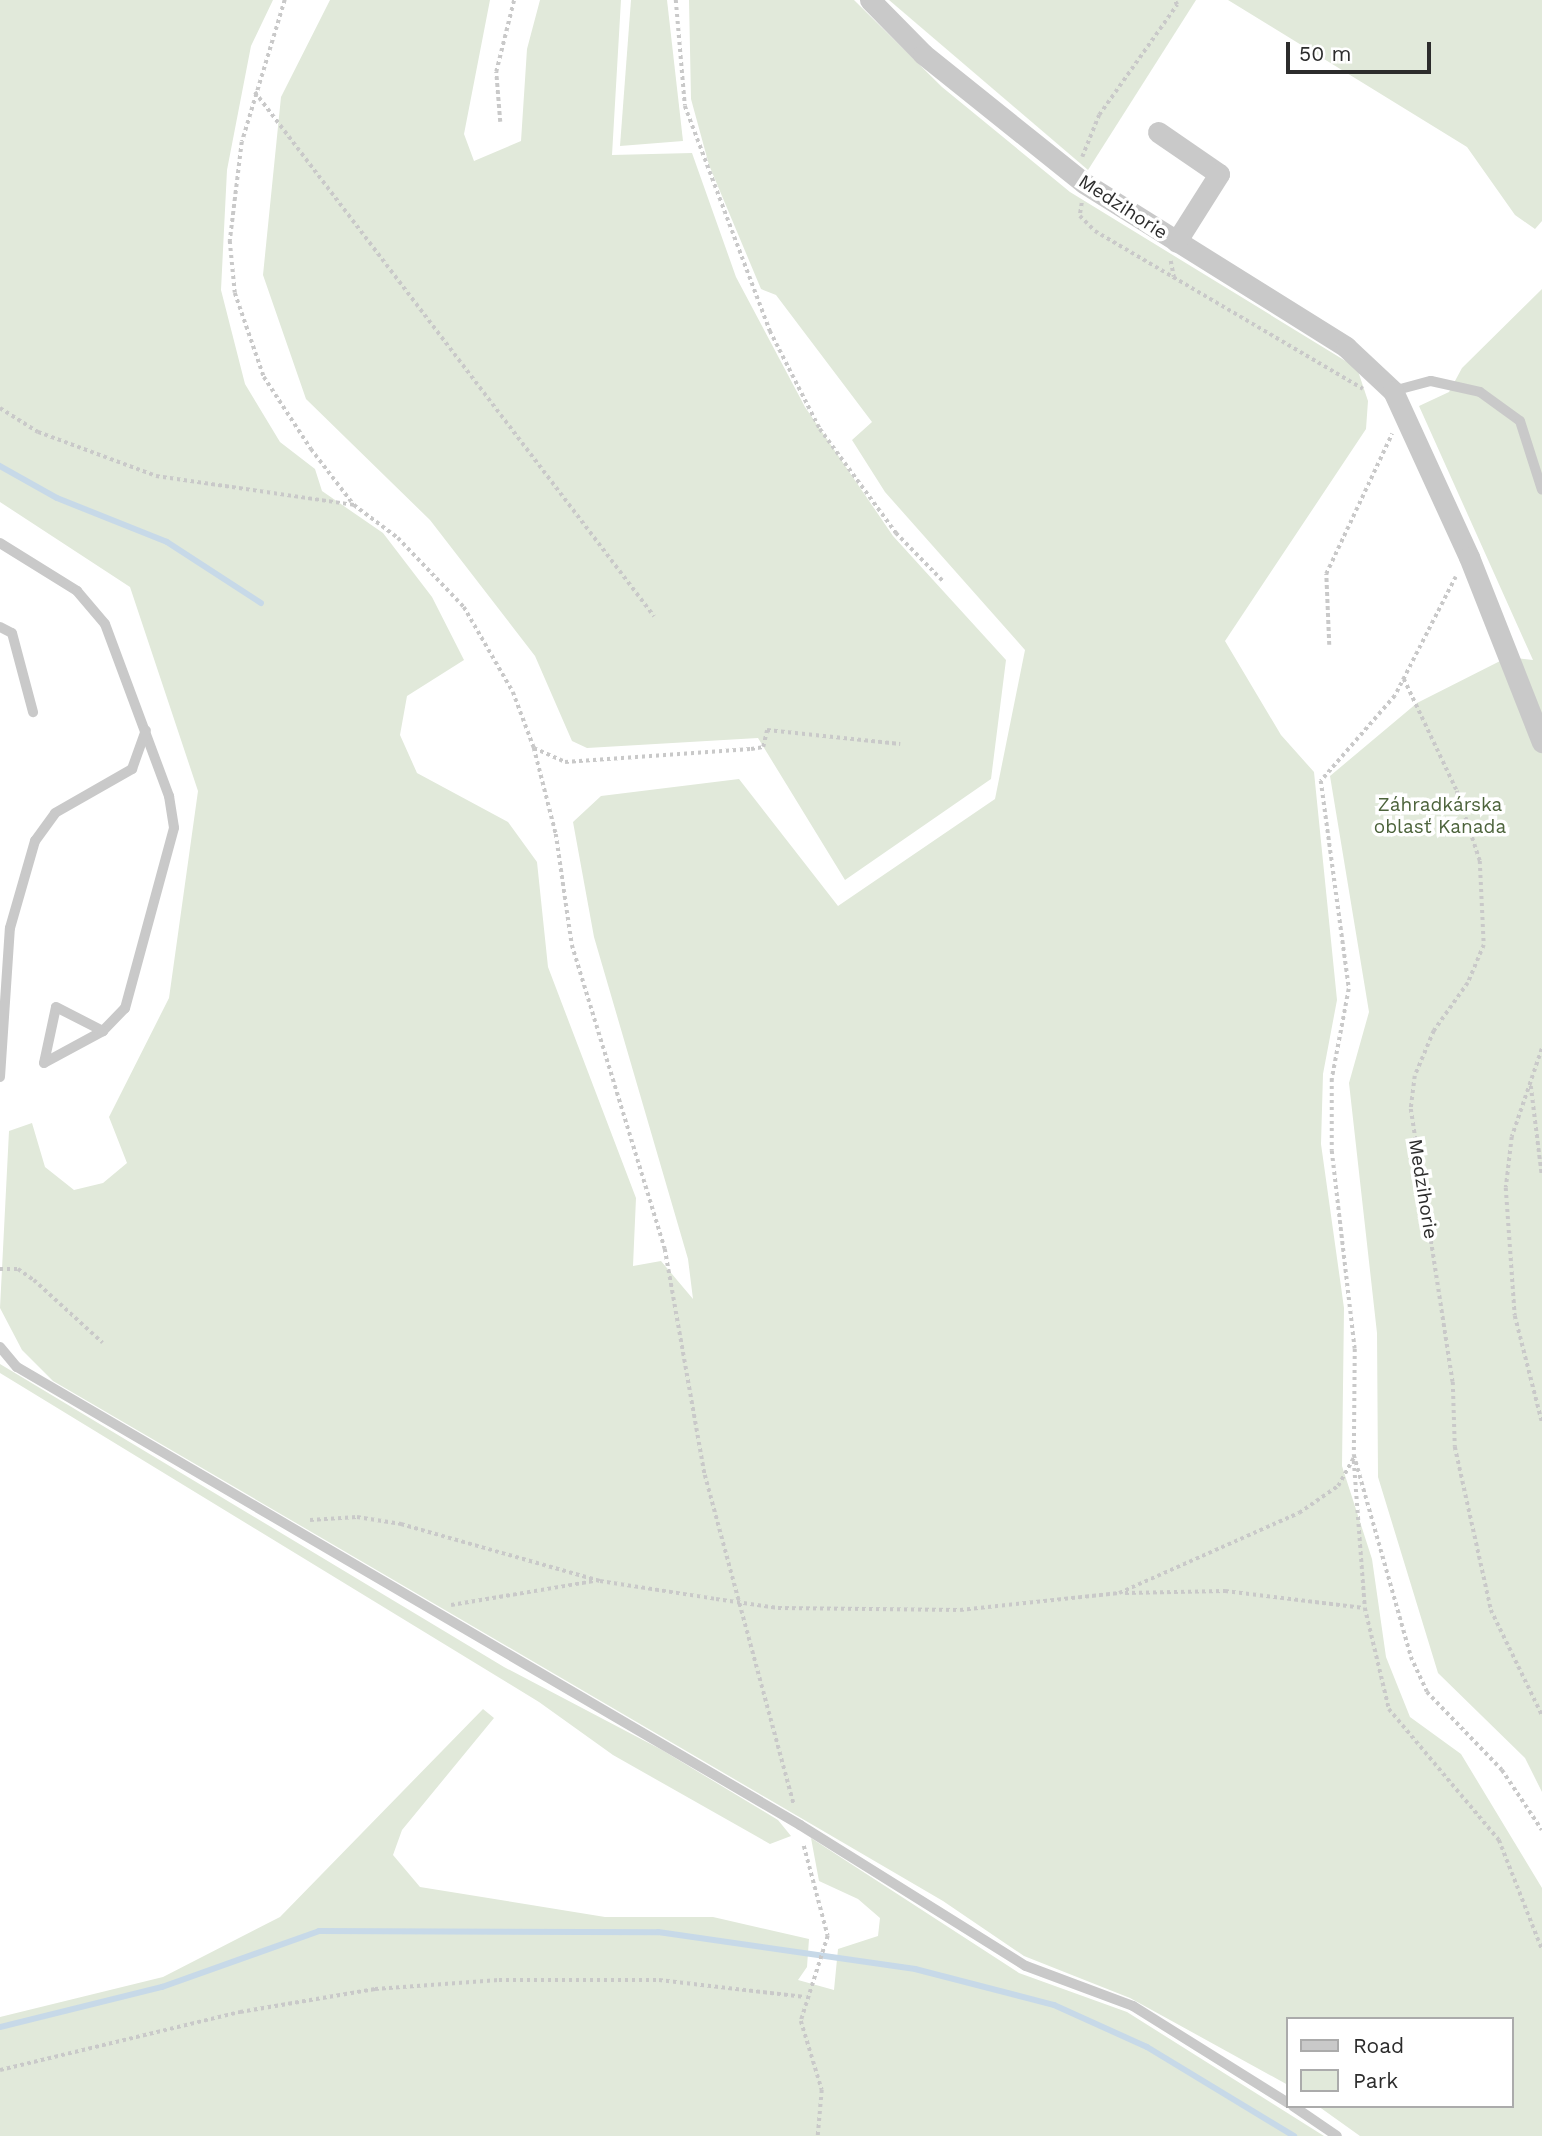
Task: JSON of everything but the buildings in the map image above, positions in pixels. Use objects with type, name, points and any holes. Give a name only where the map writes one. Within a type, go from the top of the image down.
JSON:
[{"type":"street","name":"Medzihorie","points":[[870,0],[923,54],[1080,180],[1346,347],[1398,398],[1469,557],[1542,742]]},
{"type":"street","points":[[1158,132],[1219,174],[1176,242]]},
{"type":"lane","points":[[1398,398],[1431,381],[1480,392],[1520,421],[1542,490]]},
{"type":"lane","points":[[0,543],[94,607],[146,730],[174,828],[125,1008],[103,1031],[44,1063],[56,1007],[103,1031]]},
{"type":"lane","points":[[0,627],[12,633],[33,712]]},
{"type":"lane","points":[[0,1077],[10,928],[36,841],[55,813],[132,769],[146,730]]},
{"type":"lane","points":[[0,917],[10,928]]},
{"type":"lane","points":[[0,1347],[17,1367],[800,1825],[1026,1966],[1133,2006],[1286,2102]]},
{"type":"lane","points":[[1296,2108],[1337,2136]]},
{"type":"path","points":[[285,0],[255,92],[230,241],[235,293],[264,377],[354,505],[398,538],[464,607],[513,692],[534,748],[556,834],[572,945],[665,1249],[705,1475],[828,1936],[826,1957],[806,1997],[801,2021],[822,2090],[818,2136]]},
{"type":"path","points":[[500,122],[496,72],[514,0]]},
{"type":"path","points":[[676,0],[685,106],[770,331],[820,429],[896,533],[943,581]]},
{"type":"path","points":[[1174,0],[1177,5]]},
{"type":"path","points":[[1180,0],[1099,115],[1080,180],[1080,216],[1095,231],[1356,388],[1398,398],[1326,574],[1329,645]]},
{"type":"path","points":[[255,92],[654,616]]},
{"type":"path","points":[[0,408],[38,432],[156,476],[354,505]]},
{"type":"path","points":[[1469,557],[1435,611],[1404,680],[1378,720],[1321,781],[1349,989],[1330,1110],[1355,1349],[1354,1455],[1365,1608],[1389,1709],[1499,1840],[1542,1949]]},
{"type":"path","name":"Medzihorie","points":[[1404,680],[1457,792],[1480,861],[1484,945],[1429,1042],[1415,1076],[1411,1109],[1453,1382],[1455,1447],[1491,1610],[1542,1715]]},
{"type":"path","points":[[534,748],[565,762],[751,749],[764,747],[767,730],[900,744]]},
{"type":"path","points":[[1542,1049],[1512,1137],[1506,1188],[1515,1316],[1542,1422]]},
{"type":"path","points":[[1531,1083],[1542,1175]]},
{"type":"path","points":[[0,1269],[18,1269],[34,1280],[103,1343]]},
{"type":"path","points":[[1119,1593],[1310,1506],[1338,1486],[1354,1455]]},
{"type":"path","points":[[1354,1455],[1419,1678],[1502,1770],[1542,1830]]},
{"type":"path","points":[[284,1523],[357,1517],[401,1524],[600,1581],[739,1602],[960,1610],[1119,1593],[1225,1591],[1365,1608]]},
{"type":"path","points":[[433,1610],[556,1583],[600,1581]]},
{"type":"path","points":[[0,2070],[240,2012],[375,1989],[499,1980],[659,1980],[806,1997]]},
{"type":"green space","points":[[0,0],[273,0],[251,46],[227,170],[221,290],[245,384],[280,442],[315,469],[322,491],[383,533],[432,597],[464,660],[407,696],[400,735],[417,773],[508,822],[537,862],[548,967],[636,1198],[633,1266],[661,1261],[693,1299],[688,1259],[594,937],[573,822],[601,796],[739,779],[838,906],[995,799],[1025,650],[885,492],[852,440],[872,422],[776,295],[761,289],[709,165],[691,99],[689,0],[854,0],[942,87],[1070,192],[1357,368],[1368,401],[1366,429],[1225,641],[1281,735],[1314,772],[1337,1000],[1323,1074],[1321,1144],[1344,1308],[1342,1466],[1372,1559],[1386,1657],[1410,1717],[1461,1754],[1542,1888],[1542,2136],[1360,2136],[1321,2108],[1514,2108],[1514,2017],[1286,2017],[1286,2084],[1130,1998],[1024,1956],[943,1901],[53,1381],[22,1350],[0,1308],[9,1131],[32,1123],[45,1167],[74,1190],[103,1183],[127,1163],[109,1117],[169,998],[198,791],[130,587],[0,502]]},
{"type":"green space","points":[[330,0],[490,0],[464,134],[474,161],[521,141],[527,49],[540,0],[621,0],[612,155],[692,153],[736,277],[805,407],[893,536],[1006,660],[991,779],[845,880],[758,738],[587,748],[572,741],[535,656],[430,520],[306,399],[263,275],[281,97]]},
{"type":"green space","points":[[631,0],[667,0],[683,141],[620,146]]},
{"type":"green space","points":[[889,0],[1196,0],[1088,170]]},
{"type":"green space","points":[[1228,0],[1542,0],[1542,221],[1535,229],[1515,215],[1467,147]]},
{"type":"green space","name":"Záhradkárska oblasť Kanada","points":[[1542,289],[1542,1792],[1525,1758],[1438,1673],[1378,1477],[1377,1333],[1349,1083],[1369,1012],[1330,776],[1417,703],[1508,657],[1533,660],[1419,406],[1449,392],[1462,368]]},
{"type":"green space","points":[[0,1364],[504,1667],[662,1750],[778,1820],[791,1836],[770,1844],[613,1755],[539,1702],[0,1373]]},
{"type":"green space","points":[[483,1709],[494,1718],[402,1830],[393,1855],[420,1887],[605,1917],[713,1917],[809,1939],[807,1967],[798,1980],[834,1990],[838,1949],[878,1936],[880,1918],[858,1899],[819,1881],[811,1838],[1019,1973],[1127,2012],[1324,2136],[0,2136],[0,2017],[163,1977],[280,1917]]},
{"type":"waterway","points":[[0,466],[57,498],[167,542],[261,603]]},
{"type":"waterway","points":[[0,2027],[162,1987],[319,1931],[658,1932],[915,1969],[1054,2005],[1147,2047],[1294,2136]]}]
